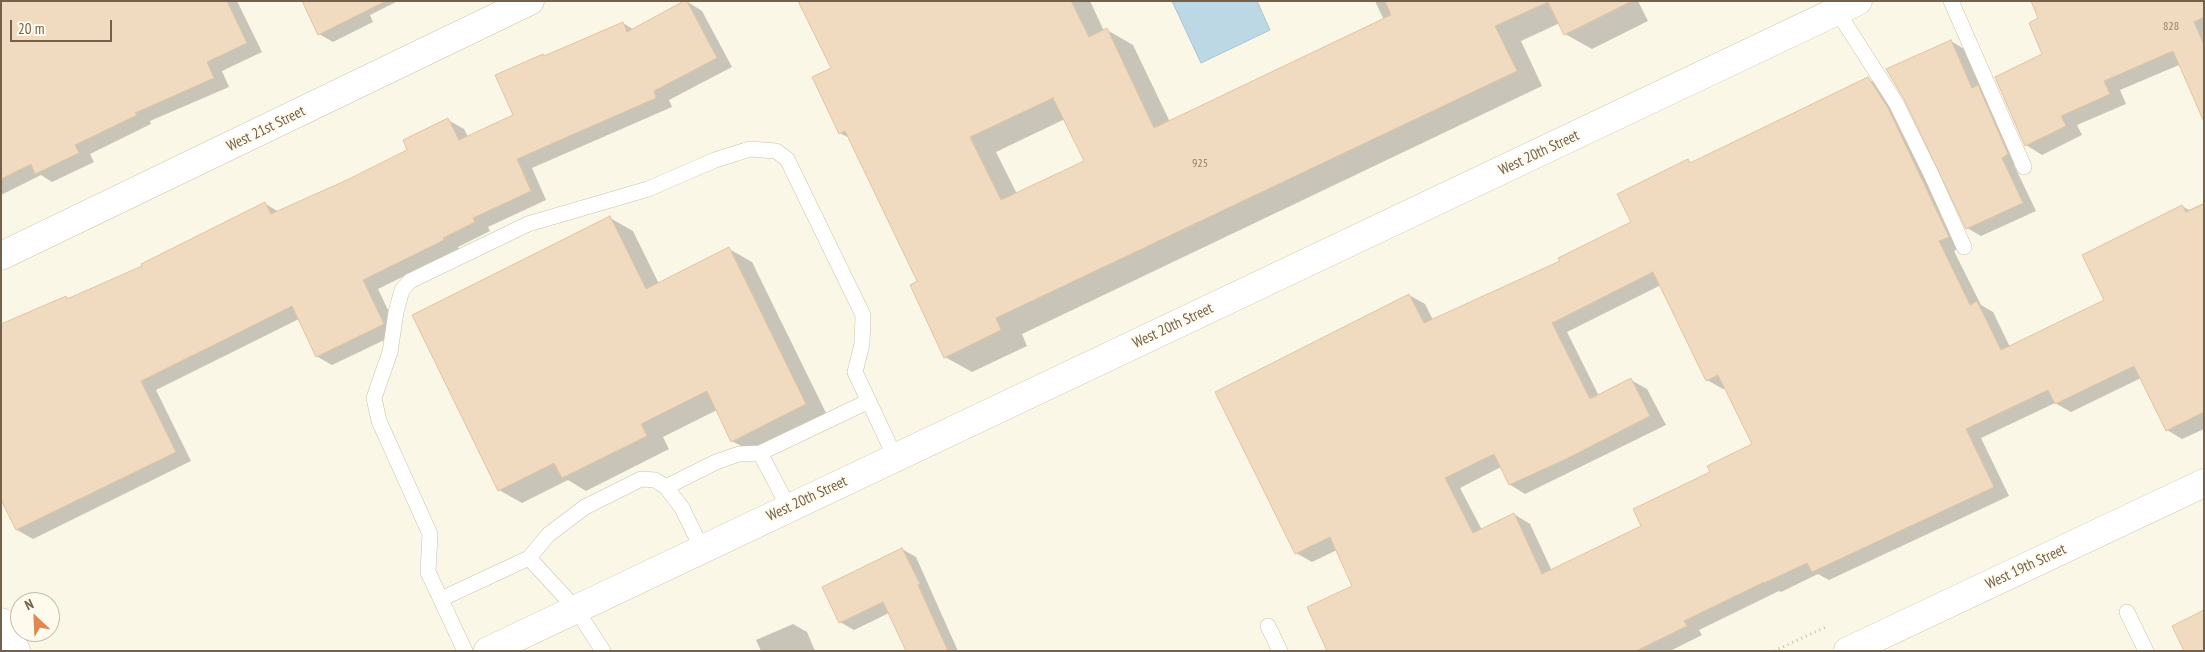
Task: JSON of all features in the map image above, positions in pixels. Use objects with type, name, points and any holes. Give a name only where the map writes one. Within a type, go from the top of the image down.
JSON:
[{"type":"main road","name":"West 21st Street","points":[[1,256],[530,1]]},
{"type":"main road","name":"West 20th Street","points":[[488,651],[1848,6]]},
{"type":"main road","name":"West 19th Street","points":[[1848,651],[2204,483]]},
{"type":"main road","points":[[1,622],[16,651]]},
{"type":"lane","points":[[1951,1],[2024,167]]},
{"type":"lane","points":[[1848,6],[1932,176],[1964,247]]},
{"type":"lane","points":[[465,651],[428,572],[430,534],[379,422],[374,398],[390,352],[396,312],[402,290],[410,281],[528,224],[648,189],[715,160],[750,149],[776,151],[787,159],[863,315],[862,344],[855,372],[895,457]]},
{"type":"lane","points":[[666,487],[716,462],[739,454],[760,454],[869,401]]},
{"type":"lane","points":[[760,454],[790,508]]},
{"type":"lane","points":[[441,599],[529,558],[548,535],[585,507],[641,480],[655,480],[666,487],[682,508],[702,550]]},
{"type":"lane","points":[[529,558],[576,608],[603,651]]},
{"type":"lane","points":[[2127,612],[2146,651]]},
{"type":"lane","points":[[1268,626],[1280,651]]},
{"type":"water","points":[[1172,1],[1257,1],[1270,30],[1201,63]]},
{"type":"building","points":[[1,1],[227,1],[247,43],[207,62],[214,78],[135,113],[137,115],[75,145],[79,153],[35,174],[31,164],[1,179]]},
{"type":"building","points":[[302,1],[386,1],[318,35]]},
{"type":"building","points":[[687,1],[717,58],[654,91],[656,98],[517,159],[531,191],[473,218],[475,222],[443,238],[444,240],[363,280],[384,324],[316,357],[292,306],[141,381],[176,452],[16,530],[1,500],[1,324],[66,296],[67,299],[142,266],[141,264],[265,202],[271,214],[349,179],[407,150],[403,140],[448,118],[459,140],[513,115],[495,75],[623,22],[627,32]]},
{"type":"building","points":[[798,1],[1071,1],[1089,37],[1107,28],[1154,128],[1391,15],[1385,1],[1632,1],[1564,35],[1548,2],[1495,26],[1517,71],[996,318],[1001,330],[944,358],[910,285],[917,281],[845,131],[839,134],[812,77],[831,68]],"holes":[[[1053,98],[1084,161],[1001,200],[970,137]]]},
{"type":"building","points":[[2031,1],[2204,1],[2204,17],[2194,22],[2204,45],[2204,122],[2173,51],[2104,81],[2110,94],[2061,116],[2066,126],[2025,146],[1995,77],[2042,54],[2029,23],[2038,18]]},
{"type":"building","points":[[1951,40],[1972,88],[1978,85],[2008,154],[2002,158],[2023,203],[1966,229],[1904,99],[1886,69]]},
{"type":"building","points":[[1868,77],[1888,108],[1949,237],[1939,241],[1970,305],[1977,301],[2001,350],[2104,300],[2082,255],[2182,205],[2186,212],[2204,204],[2204,412],[2166,431],[2134,366],[2055,404],[2048,390],[1966,429],[1994,487],[1812,572],[1807,563],[1764,582],[1684,621],[1687,626],[1636,651],[1327,651],[1307,607],[1352,586],[1330,537],[1295,554],[1215,392],[1409,294],[1424,323],[1560,261],[1558,258],[1631,222],[1617,194],[1688,159],[1690,163]],"holes":[[[1653,272],[1706,381],[1718,375],[1752,444],[1707,466],[1710,472],[1633,509],[1641,526],[1542,574],[1514,513],[1473,533],[1445,478],[1494,454],[1509,485],[1568,458],[1650,416],[1631,378],[1590,399],[1552,323]]]},
{"type":"building","points":[[610,216],[646,289],[729,247],[806,404],[731,442],[707,391],[641,424],[647,436],[562,478],[554,463],[498,491],[412,315]]},
{"type":"building","points":[[902,548],[920,584],[918,585],[948,651],[906,651],[883,602],[839,623],[822,587]]},
{"type":"building","points":[[2204,610],[2204,651],[2184,651],[2172,626]]}]
